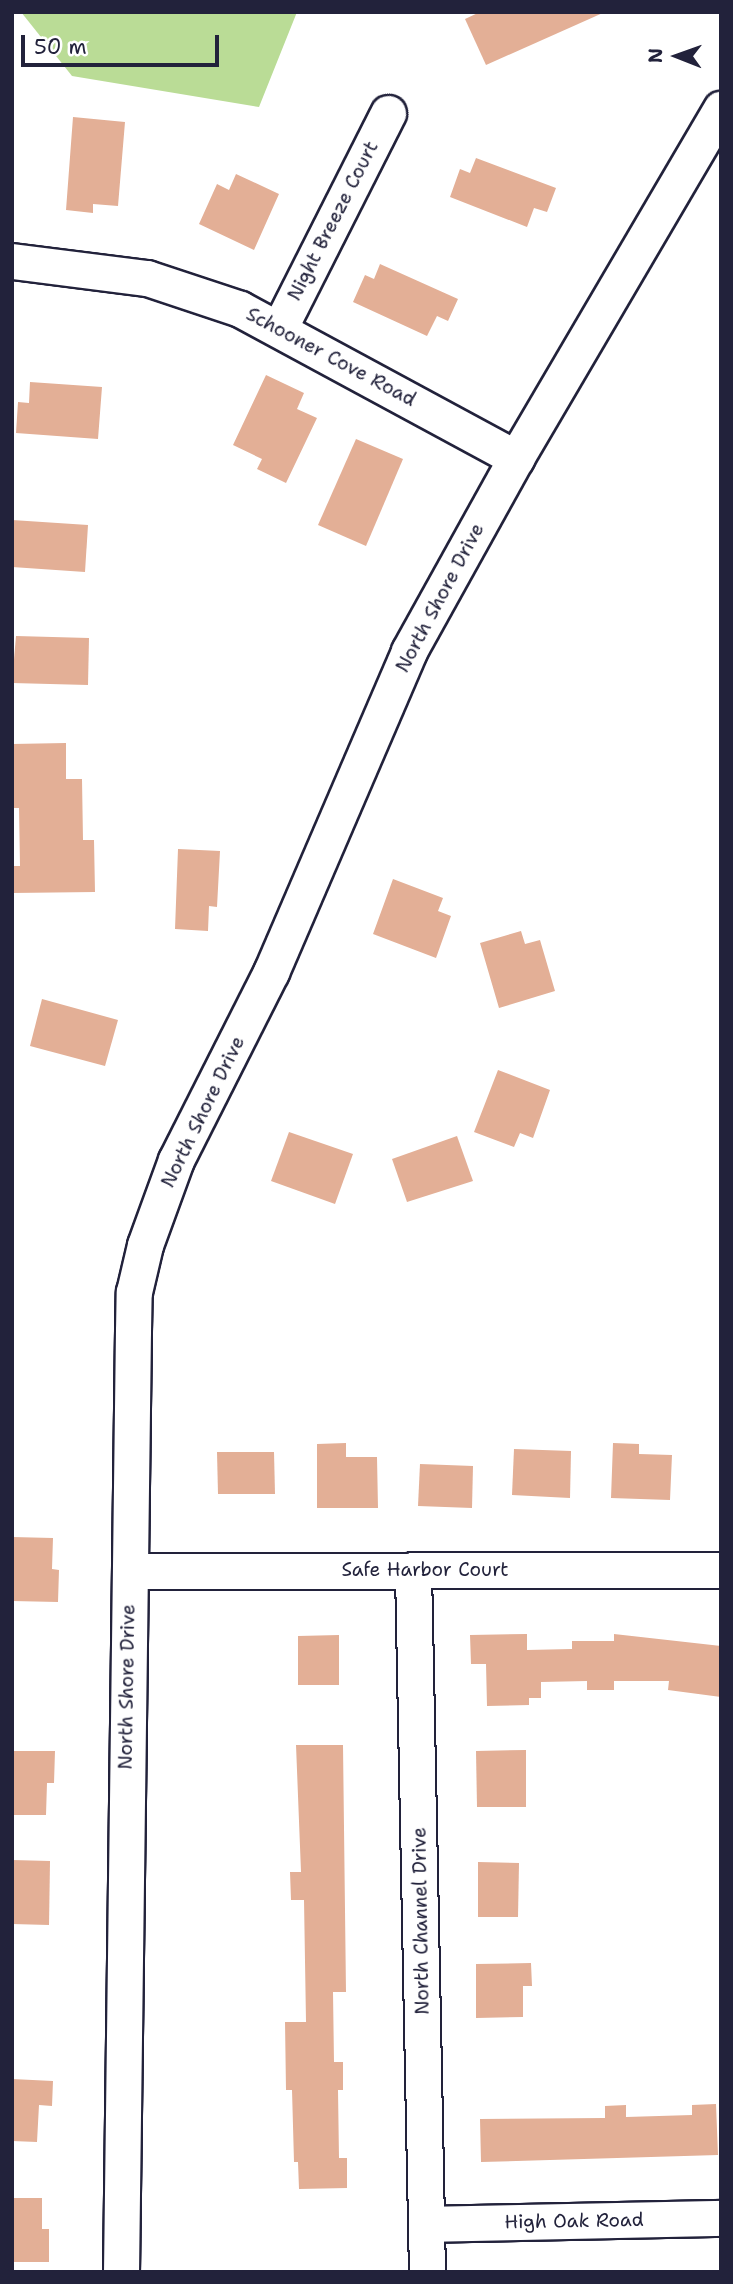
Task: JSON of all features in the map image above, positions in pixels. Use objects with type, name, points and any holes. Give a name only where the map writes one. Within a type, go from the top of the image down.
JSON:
[{"type":"street","name":"North Shore Drive","points":[[121,2272],[134,1292],[145,1245],[176,1160],[271,972],[409,651],[516,458],[721,109]]},
{"type":"street","name":"Night Breeze Court","points":[[279,329],[388,113]]},
{"type":"street","name":"Schooner Cove Road","points":[[12,261],[147,278],[240,309],[516,458]]},
{"type":"street","name":"North Channel Drive","points":[[413,1570],[427,2272]]},
{"type":"street","name":"Safe Harbor Court","points":[[130,1571],[721,1570]]},
{"type":"street","name":"High Oak Road","points":[[428,2224],[721,2218]]},
{"type":"green space","points":[[21,12],[297,12],[259,107],[72,76]]},
{"type":"building","points":[[480,12],[605,12],[486,65],[465,19]]},
{"type":"building","points":[[73,117],[125,122],[118,206],[93,204],[93,213],[66,210]]},
{"type":"building","points":[[476,158],[556,188],[547,212],[534,208],[527,227],[450,197],[460,169],[470,173]]},
{"type":"building","points":[[236,174],[279,194],[254,250],[199,224],[217,184],[229,190]]},
{"type":"building","points":[[380,264],[458,299],[448,321],[437,316],[427,336],[353,302],[365,275],[374,279]]},
{"type":"building","points":[[266,375],[304,393],[297,409],[317,418],[286,483],[257,469],[262,459],[233,445]]},
{"type":"building","points":[[30,382],[102,387],[98,439],[16,433],[18,402],[29,403]]},
{"type":"building","points":[[356,439],[403,459],[366,546],[318,525]]},
{"type":"building","points":[[12,520],[88,525],[85,572],[12,567]]},
{"type":"building","points":[[16,636],[89,638],[88,685],[12,683]]},
{"type":"building","points":[[66,743],[66,779],[82,779],[83,840],[94,840],[95,892],[12,893],[12,866],[20,866],[19,808],[12,808],[12,744]]},
{"type":"building","points":[[178,849],[220,851],[217,907],[209,906],[208,931],[175,929]]},
{"type":"building","points":[[393,879],[443,898],[438,911],[451,916],[436,958],[373,934]]},
{"type":"building","points":[[521,931],[525,944],[540,940],[555,991],[499,1008],[480,943]]},
{"type":"building","points":[[42,999],[118,1020],[105,1066],[30,1046]]},
{"type":"building","points":[[498,1070],[550,1090],[533,1138],[520,1133],[514,1147],[474,1132]]},
{"type":"building","points":[[289,1132],[353,1154],[335,1204],[271,1181]]},
{"type":"building","points":[[457,1136],[473,1181],[407,1202],[392,1159]]},
{"type":"building","points":[[346,1443],[346,1457],[377,1457],[378,1508],[317,1508],[317,1444]]},
{"type":"building","points":[[613,1443],[639,1444],[639,1454],[672,1455],[670,1500],[611,1498]]},
{"type":"building","points":[[514,1449],[571,1451],[570,1498],[512,1495]]},
{"type":"building","points":[[217,1452],[274,1452],[275,1494],[218,1494]]},
{"type":"building","points":[[420,1464],[473,1466],[472,1508],[418,1506]]},
{"type":"building","points":[[12,1537],[53,1538],[52,1569],[59,1570],[58,1602],[12,1601]]},
{"type":"building","points":[[527,1634],[527,1650],[572,1649],[572,1641],[614,1641],[614,1634],[721,1646],[721,1697],[668,1690],[669,1681],[614,1681],[614,1690],[587,1690],[587,1681],[541,1682],[541,1698],[529,1698],[529,1705],[487,1706],[486,1664],[471,1664],[470,1635]]},
{"type":"building","points":[[339,1635],[339,1685],[298,1685],[298,1636]]},
{"type":"building","points":[[296,1745],[343,1745],[346,1992],[333,1992],[334,2062],[343,2062],[343,2090],[338,2090],[339,2158],[347,2158],[347,2188],[299,2189],[298,2162],[294,2162],[292,2090],[286,2090],[285,2022],[306,2022],[304,1900],[291,1900],[290,1872],[301,1872]]},
{"type":"building","points":[[526,1750],[526,1807],[477,1807],[476,1751]]},
{"type":"building","points":[[12,1751],[55,1751],[54,1783],[47,1783],[46,1815],[12,1815]]},
{"type":"building","points":[[12,1860],[50,1861],[49,1925],[12,1924]]},
{"type":"building","points":[[478,1862],[519,1863],[518,1917],[478,1917]]},
{"type":"building","points":[[531,1963],[532,1986],[523,1986],[523,2017],[476,2018],[476,1964]]},
{"type":"building","points":[[12,2079],[53,2081],[52,2106],[39,2105],[37,2142],[12,2141]]},
{"type":"building","points":[[716,2104],[718,2155],[481,2162],[480,2119],[605,2118],[605,2106],[626,2105],[626,2117],[692,2115],[692,2105]]},
{"type":"building","points":[[12,2198],[42,2198],[42,2229],[49,2229],[49,2262],[12,2262]]}]
